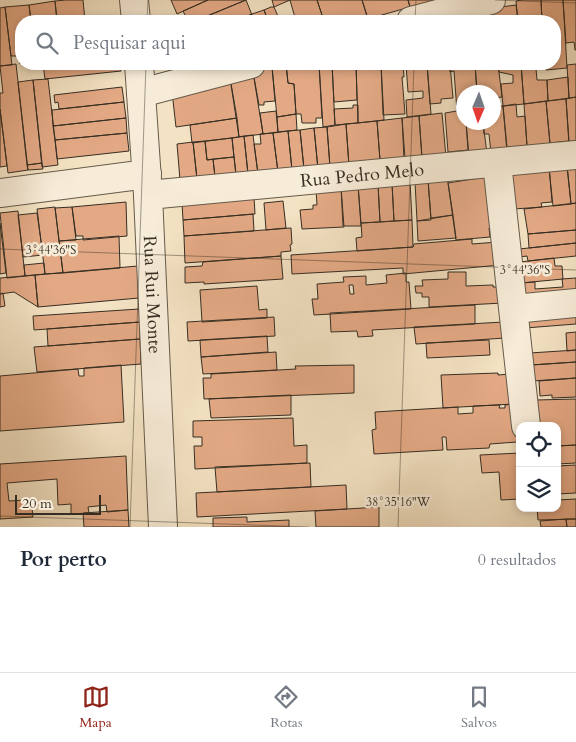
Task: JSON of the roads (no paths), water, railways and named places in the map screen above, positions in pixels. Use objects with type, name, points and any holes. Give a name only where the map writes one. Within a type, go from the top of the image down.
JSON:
[{"type":"street","points":[[134,0],[135,15]]},
{"type":"street","points":[[434,15],[491,0]]},
{"type":"street","name":"Rua Rui Monte","points":[[140,70],[147,184],[163,527]]},
{"type":"street","points":[[142,93],[228,70]]},
{"type":"street","name":"Rua Pedro Melo","points":[[0,193],[497,163],[576,156]]},
{"type":"street","points":[[497,163],[526,422]]},
{"type":"street","points":[[514,309],[576,303]]}]
